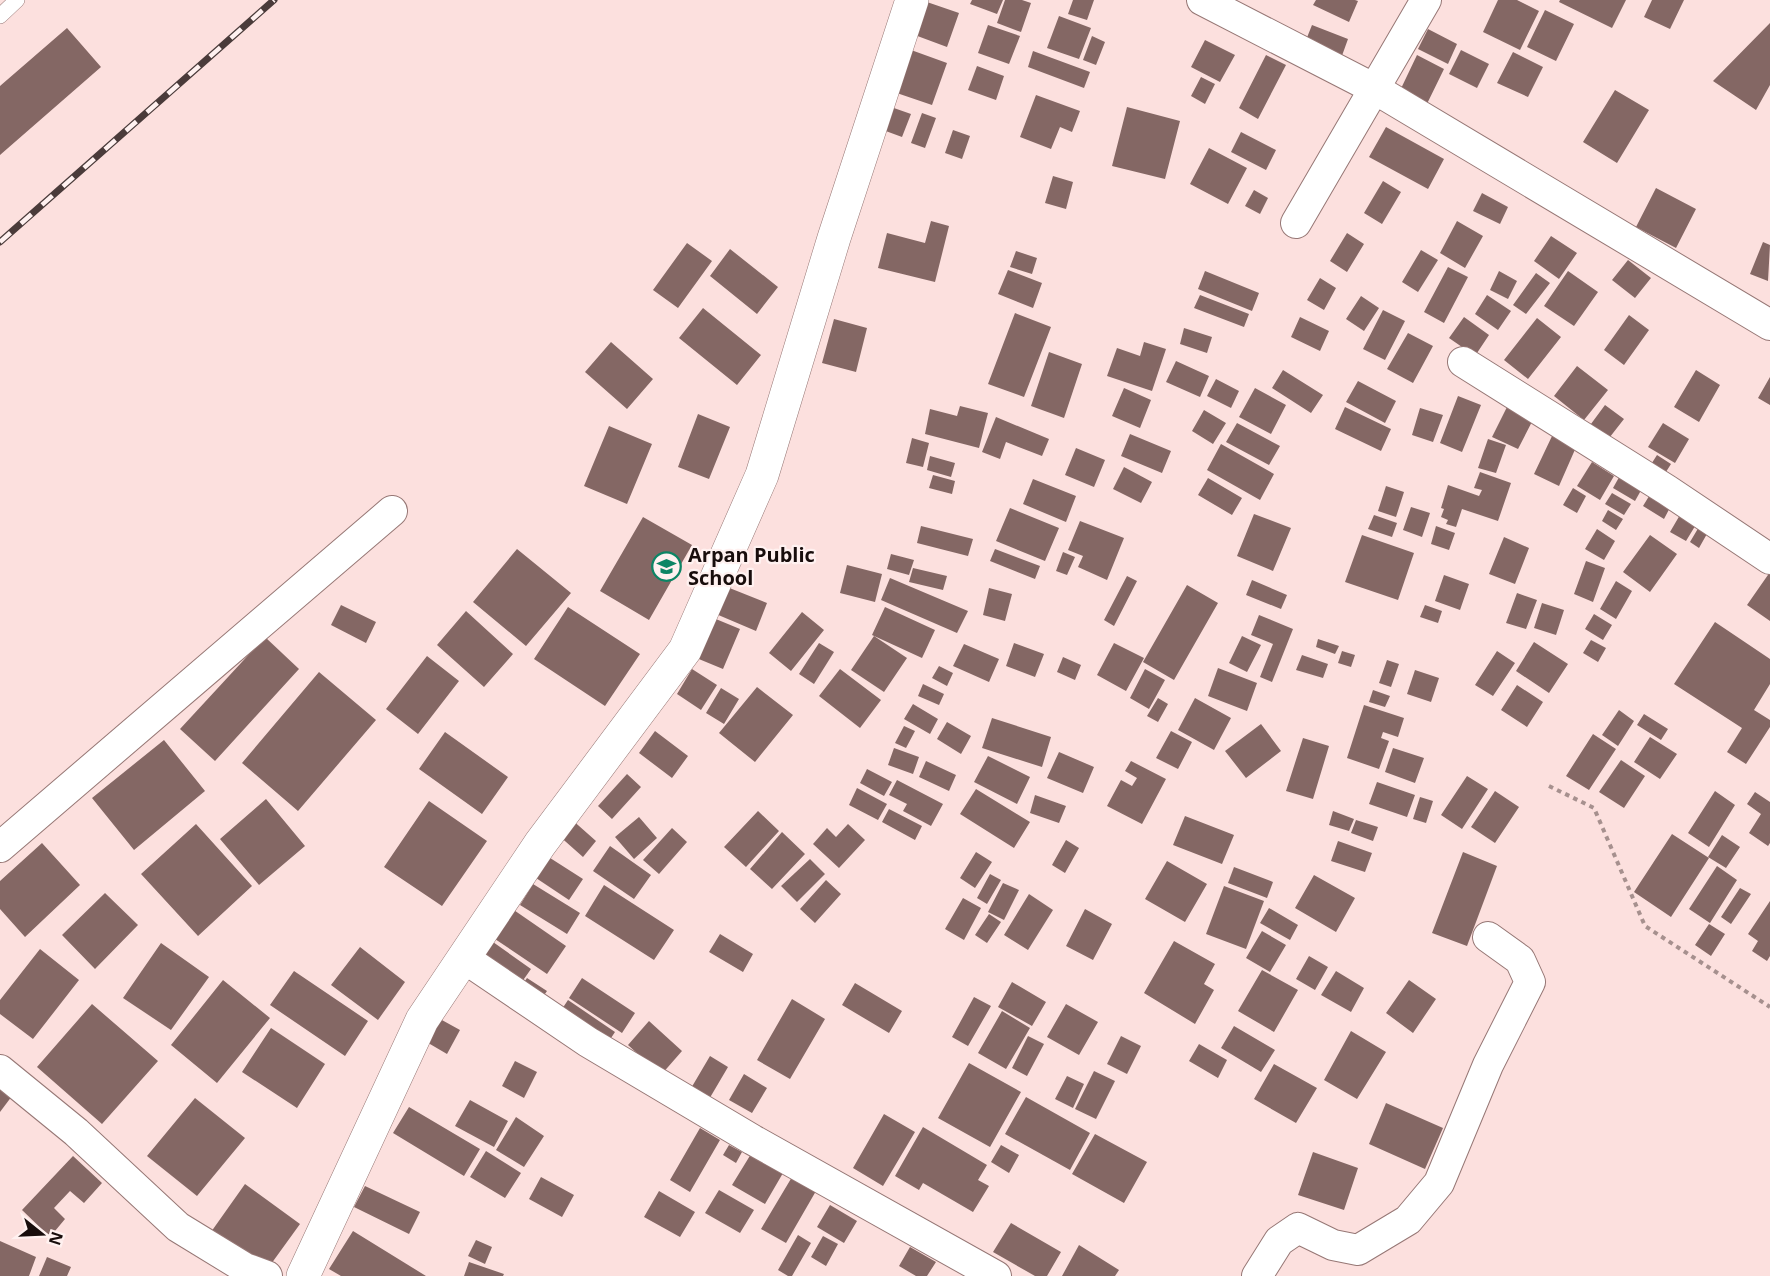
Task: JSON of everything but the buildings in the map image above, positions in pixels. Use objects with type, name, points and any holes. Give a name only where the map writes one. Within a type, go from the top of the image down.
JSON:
[{"type":"street","points":[[303,1276],[422,1020],[540,844],[685,650],[762,475],[834,238],[912,0]]},
{"type":"street","points":[[1202,0],[1375,89],[1770,325]]},
{"type":"street","points":[[1296,223],[1426,0]]},
{"type":"street","points":[[1463,362],[1667,490],[1770,559]]},
{"type":"street","points":[[0,848],[392,511]]},
{"type":"street","points":[[1257,1276],[1279,1241],[1298,1228],[1333,1245],[1358,1250],[1408,1220],[1439,1184],[1488,1065],[1530,982],[1520,960],[1488,937]]},
{"type":"street","points":[[464,958],[588,1042],[986,1274]]},
{"type":"street","points":[[0,1070],[76,1132],[178,1227],[245,1268],[267,1276]]},
{"type":"lane","points":[[0,16],[17,0]]},
{"type":"path","points":[[1549,786],[1594,808],[1645,926],[1770,1007]]},
{"type":"railway","points":[[0,242],[274,0]]},
{"type":"place","name":"Arpan Public School","points":[[667,566]]}]
